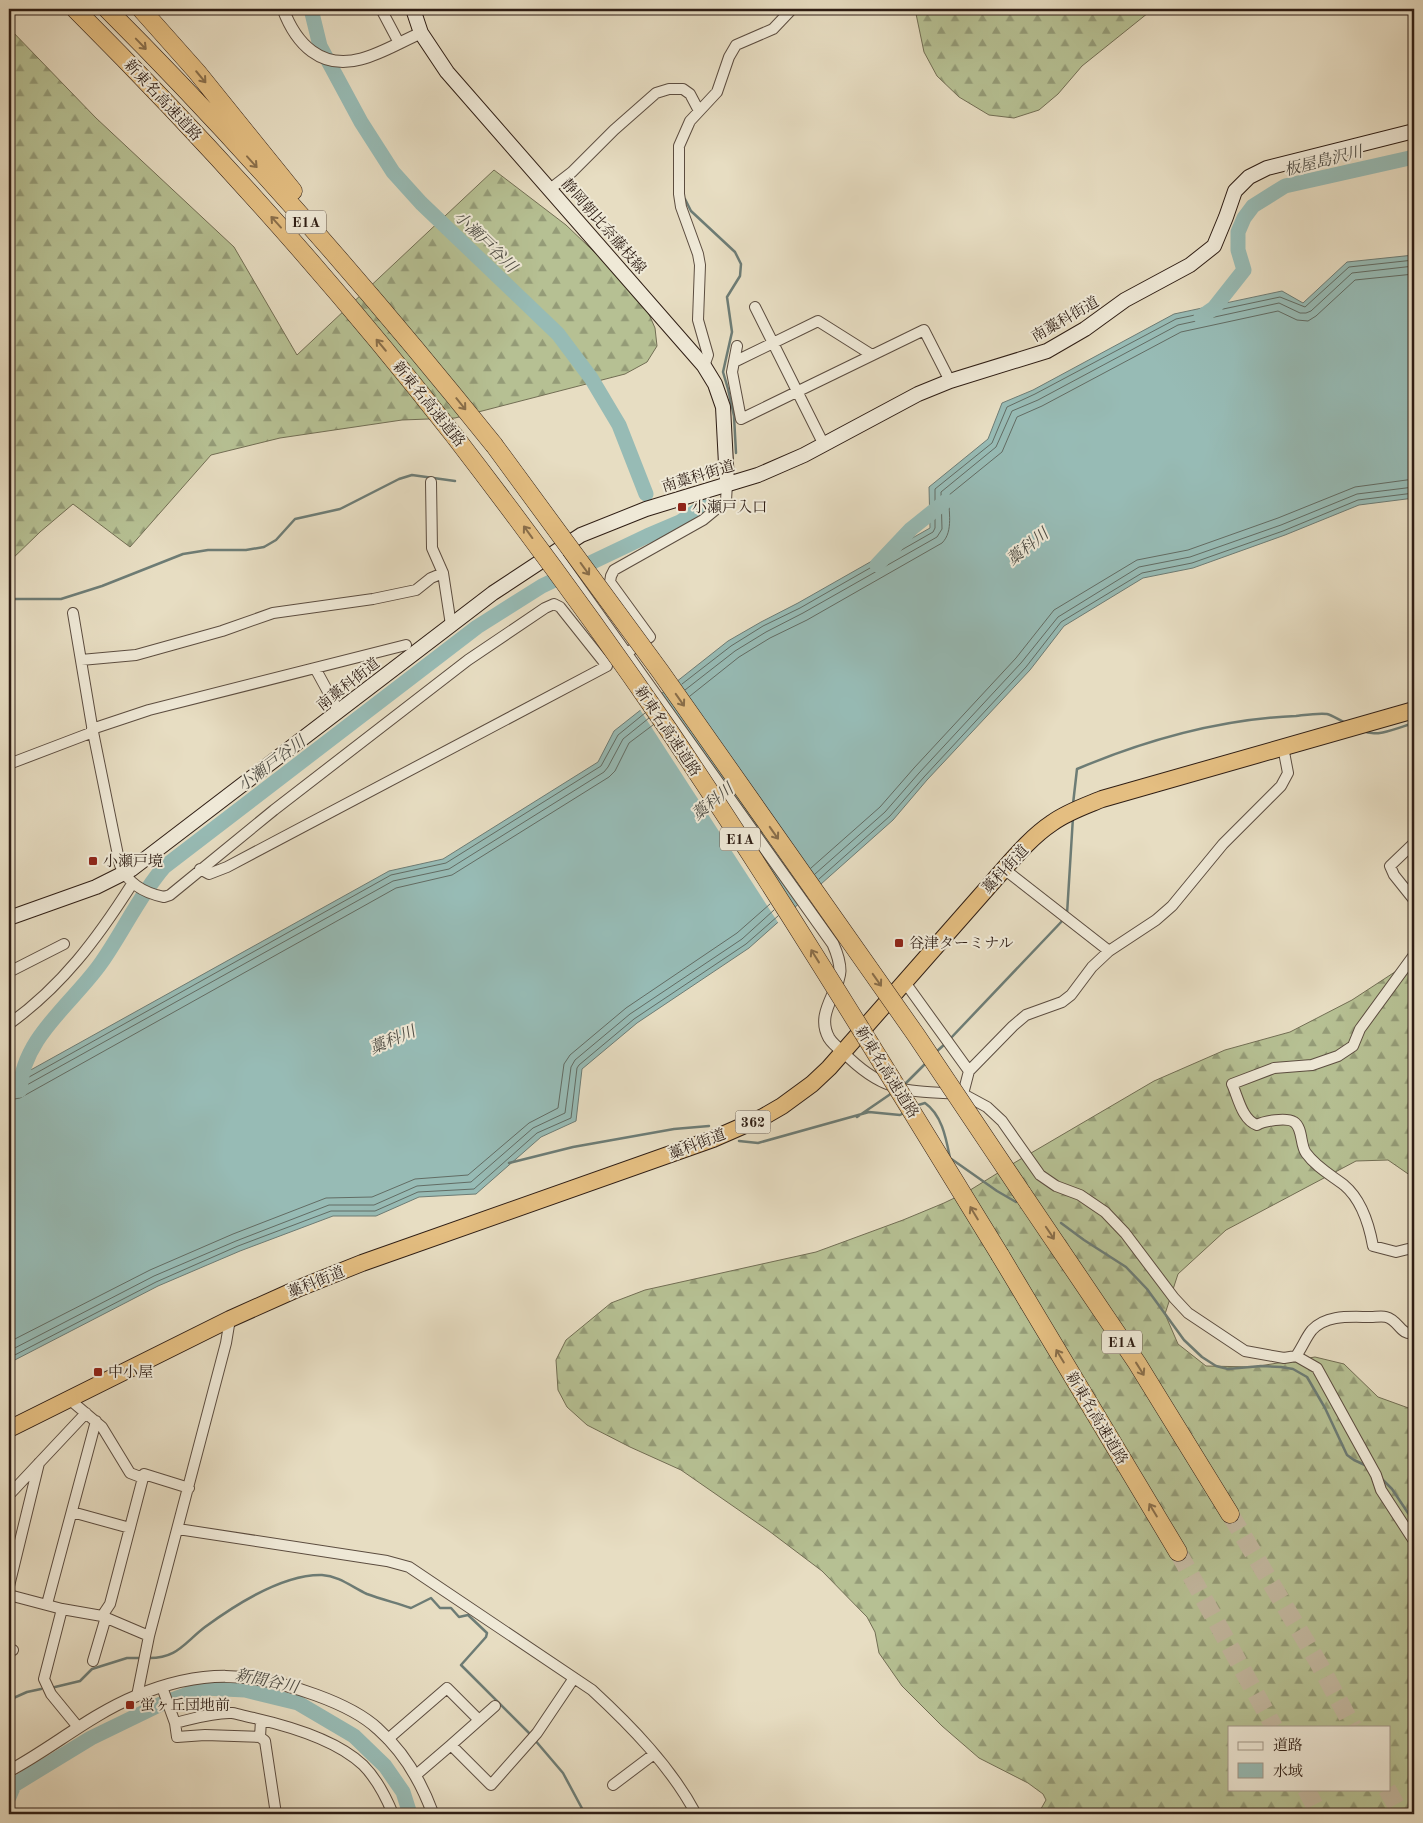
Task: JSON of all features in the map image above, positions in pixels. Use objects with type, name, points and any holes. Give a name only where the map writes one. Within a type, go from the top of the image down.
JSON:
[{"type":"highway","name":"新東名高速道路","points":[[75,9],[230,171],[310,260],[420,391],[582,606],[696,771],[872,1046],[1178,1552]]},
{"type":"highway","name":"新東名高速道路","points":[[107,9],[236,144],[337,257],[494,444],[660,671],[916,1035],[1131,1355],[1230,1514]]},
{"type":"highway","points":[[141,9],[169,40],[351,259],[442,380]]},
{"type":"highway","points":[[146,9],[169,40]]},
{"type":"highway","name":"藁科街道","points":[[9,1429],[230,1319],[297,1289],[362,1263],[713,1139],[763,1118],[812,1084],[829,1068],[1024,846],[1052,823],[1102,799],[1414,710]]},
{"type":"main road","name":"静岡朝比奈藤枝線","points":[[413,9],[421,33],[447,72],[704,366],[715,384],[723,408],[727,483]]},
{"type":"main road","name":"南藁科街道","points":[[9,918],[96,886],[128,879],[158,851],[493,593],[581,535],[646,509],[758,475],[824,445],[918,394],[950,381],[1047,351],[1085,329],[1125,300],[1190,265],[1214,246],[1235,190],[1249,177],[1266,168],[1414,131]]},
{"type":"street","points":[[283,9],[294,33],[306,47],[322,59],[343,62],[362,59],[421,33]]},
{"type":"street","points":[[381,9],[399,43]]},
{"type":"street","points":[[704,366],[708,355],[698,320],[700,265],[698,254],[681,207],[678,183],[680,146],[690,120],[717,92],[729,56],[736,45],[773,29],[792,9]]},
{"type":"street","points":[[550,189],[572,172],[614,130],[656,94],[669,89],[683,89],[690,94],[699,111]]},
{"type":"street","points":[[755,307],[824,445]]},
{"type":"street","points":[[734,362],[818,321],[872,355]]},
{"type":"street","points":[[737,346],[732,372],[741,419],[924,330],[950,381]]},
{"type":"street","points":[[431,482],[432,548],[443,573],[451,625]]},
{"type":"street","points":[[200,870],[209,874],[227,867],[608,666],[650,637],[610,582],[614,570],[703,520],[726,501],[727,483]]},
{"type":"street","points":[[554,552],[833,944],[839,956],[840,972],[828,1002],[825,1020],[829,1038],[857,1067],[876,1080],[891,1087],[911,1092],[964,1094],[987,1107],[1002,1122],[1040,1175],[1056,1186],[1080,1195],[1105,1212],[1125,1233],[1174,1298],[1188,1313],[1245,1351],[1284,1358],[1296,1356],[1317,1368],[1376,1475],[1381,1490],[1414,1542]]},
{"type":"street","points":[[81,660],[136,655],[222,631],[272,614],[373,599],[416,590],[431,578],[443,573]]},
{"type":"street","points":[[73,613],[92,731],[120,865],[128,879],[158,896],[164,897],[170,895],[468,660],[545,608],[554,604],[560,606],[608,666]]},
{"type":"street","points":[[9,764],[149,710],[406,645]]},
{"type":"street","points":[[315,668],[339,712]]},
{"type":"street","points":[[964,1094],[969,1071],[1013,1026],[1026,1015],[1062,1002],[1071,995],[1109,950],[1156,920],[1172,906],[1223,844],[1281,786],[1288,773],[1283,747]]},
{"type":"street","points":[[1414,843],[1390,866],[1394,875],[1414,900]]},
{"type":"street","points":[[1004,869],[1109,950]]},
{"type":"street","points":[[9,1024],[47,994],[66,974],[110,919],[128,879]]},
{"type":"street","points":[[9,972],[64,944]]},
{"type":"street","points":[[1414,955],[1360,1029],[1353,1046],[1338,1056],[1312,1065],[1274,1068],[1232,1084],[1245,1116],[1251,1123],[1257,1125],[1264,1121],[1288,1120],[1294,1122],[1299,1128],[1302,1148],[1307,1155],[1320,1169],[1352,1194],[1369,1222],[1373,1246],[1396,1252],[1408,1249],[1414,1250]]},
{"type":"street","points":[[904,981],[969,1071]]},
{"type":"street","points":[[1296,1356],[1312,1331],[1319,1324],[1337,1317],[1386,1317],[1394,1322],[1403,1332],[1408,1334],[1414,1333]]},
{"type":"street","points":[[137,1696],[149,1636],[189,1488],[226,1343],[230,1319]]},
{"type":"street","points":[[69,1399],[102,1427],[130,1473],[143,1478]]},
{"type":"street","points":[[9,1495],[86,1413]]},
{"type":"street","points":[[47,1604],[96,1422]]},
{"type":"street","points":[[9,1586],[39,1463]]},
{"type":"street","points":[[94,1661],[104,1616],[110,1604],[144,1474],[189,1488]]},
{"type":"street","points":[[72,1512],[130,1528]]},
{"type":"street","points":[[178,1529],[387,1561],[409,1567],[592,1690],[615,1711],[654,1754],[675,1781],[696,1814]]},
{"type":"street","points":[[9,1595],[62,1609],[104,1616],[149,1636]]},
{"type":"street","points":[[62,1609],[44,1679],[51,1694],[78,1727]]},
{"type":"street","points":[[9,1771],[116,1705],[162,1687],[194,1679],[222,1675],[267,1679],[336,1702],[378,1728],[398,1749],[416,1775],[427,1796],[433,1814]]},
{"type":"street","points":[[451,1746],[491,1785],[537,1733],[574,1678]]},
{"type":"street","points":[[162,1687],[175,1724],[177,1737],[205,1735],[260,1737],[265,1741],[276,1814]]},
{"type":"street","points":[[388,1739],[447,1688],[480,1720]]},
{"type":"street","points":[[416,1775],[495,1706]]},
{"type":"street","points":[[175,1724],[204,1716],[232,1713],[284,1724],[332,1744],[362,1765],[373,1778],[393,1814]]},
{"type":"street","points":[[260,1737],[261,1720]]},
{"type":"street","points":[[613,1785],[654,1754]]},
{"type":"green space","points":[[915,9],[1153,9],[1082,66],[1058,94],[1039,110],[1014,118],[989,115],[959,97],[937,76],[924,52]]},
{"type":"green space","points":[[9,28],[96,118],[234,247],[297,355],[494,170],[566,225],[633,289],[645,305],[655,328],[657,346],[647,362],[625,374],[455,418],[402,420],[280,438],[211,455],[130,547],[73,504],[9,562]]},
{"type":"green space","points":[[1414,956],[1414,1178],[1388,1160],[1356,1161],[1226,1230],[1178,1274],[1165,1314],[1178,1344],[1206,1366],[1253,1367],[1315,1357],[1344,1364],[1378,1397],[1414,1410],[1414,1814],[1038,1814],[1046,1800],[1043,1794],[1028,1783],[979,1758],[942,1726],[902,1686],[879,1653],[875,1632],[867,1617],[822,1571],[769,1531],[681,1470],[587,1425],[567,1407],[558,1390],[556,1360],[566,1340],[611,1303],[645,1290],[816,1252],[903,1220],[967,1192],[1154,1081],[1225,1050],[1290,1032],[1352,1000],[1404,966]]},
{"type":"water","points":[[1414,255],[1414,498],[1359,505],[1285,535],[1193,568],[1143,578],[1064,626],[1030,670],[927,780],[893,820],[749,948],[637,1023],[582,1069],[576,1121],[541,1137],[476,1194],[419,1197],[376,1216],[333,1216],[240,1251],[158,1286],[9,1363],[9,1082],[389,871],[443,859],[598,762],[614,731],[728,641],[930,528],[929,487],[988,439],[1002,403],[1033,390],[1174,314],[1282,291],[1303,303],[1347,262]]},
{"type":"pier","points":[[655,696],[796,910],[779,924],[639,708]]},
{"type":"waterway","name":"小瀬戸谷川","points":[[311,9],[320,46],[361,122],[393,172],[421,203],[558,334],[591,378],[619,425],[646,494]]},
{"type":"waterway","points":[[780,15],[785,9]]},
{"type":"waterway","name":"板屋島沢川","points":[[1201,317],[1214,308],[1244,270],[1238,250],[1238,232],[1244,218],[1253,206],[1285,186],[1414,157]]},
{"type":"waterway","points":[[685,199],[691,211],[735,252],[741,264],[740,276],[727,297],[732,332],[723,372],[734,416],[736,453]]},
{"type":"waterway","points":[[9,599],[61,599],[102,586],[183,554],[208,550],[246,550],[264,547],[276,540],[295,519],[340,509],[399,479],[412,475],[455,481]]},
{"type":"waterway","name":"藁科川","points":[[877,565],[911,529],[946,501]]},
{"type":"waterway","name":"小瀬戸谷川","points":[[20,1090],[23,1071],[39,1038],[101,963],[147,890],[164,867],[477,627],[542,586],[680,522],[704,506]]},
{"type":"waterway","points":[[1073,804],[1077,769],[1157,740],[1212,726],[1268,718],[1323,714],[1344,722]]},
{"type":"waterway","points":[[1363,731],[1382,733],[1414,723]]},
{"type":"waterway","points":[[1067,914],[1073,817]]},
{"type":"waterway","points":[[949,1040],[1064,919]]},
{"type":"waterway","points":[[936,1052],[945,1044]]},
{"type":"waterway","points":[[903,1086],[926,1063]]},
{"type":"waterway","points":[[857,1117],[892,1093]]},
{"type":"waterway","points":[[915,1106],[925,1103],[936,1114],[947,1143],[950,1158],[1016,1202]]},
{"type":"waterway","points":[[739,1141],[758,1143],[869,1112],[900,1115],[904,1113]]},
{"type":"waterway","points":[[509,1163],[573,1147],[674,1129],[709,1126]]},
{"type":"waterway","points":[[1061,1223],[1126,1267],[1147,1289],[1184,1340],[1202,1357],[1216,1366],[1228,1369],[1261,1366],[1281,1367],[1293,1369],[1307,1377],[1325,1408],[1347,1455],[1367,1466]]},
{"type":"waterway","points":[[1382,1479],[1392,1489],[1414,1522]]},
{"type":"waterway","points":[[147,1658],[157,1658],[173,1653],[230,1609],[260,1592],[307,1576],[328,1576],[367,1594],[411,1608],[431,1598],[440,1608],[451,1608],[459,1617],[468,1615],[487,1633],[486,1637],[461,1665],[531,1735]]},
{"type":"waterway","points":[[55,1687],[80,1681],[92,1669],[127,1658],[142,1658]]},
{"type":"waterway","name":"新間谷川","points":[[9,1797],[14,1785],[91,1738],[161,1704],[204,1688],[245,1690],[298,1703],[354,1736],[385,1766],[403,1792],[410,1814]]},
{"type":"waterway","points":[[9,1700],[27,1692],[41,1689]]},
{"type":"waterway","points":[[534,1739],[563,1773],[585,1814]]},
{"type":"tunnel","points":[[1230,1514],[1318,1662],[1352,1726]]},
{"type":"tunnel","points":[[1178,1552],[1273,1726]]},
{"type":"tunnel","points":[[1307,1790],[1319,1814]]},
{"type":"tunnel","points":[[1388,1790],[1401,1814]]},
{"type":"place","name":"小瀬戸入口","points":[[682,507]]},
{"type":"place","name":"小瀬戸境","points":[[93,861]]},
{"type":"place","name":"谷津ターミナル","points":[[899,943]]},
{"type":"place","name":"中小屋","points":[[98,1372]]},
{"type":"place","name":"蛍ヶ丘団地前","points":[[130,1705]]}]
